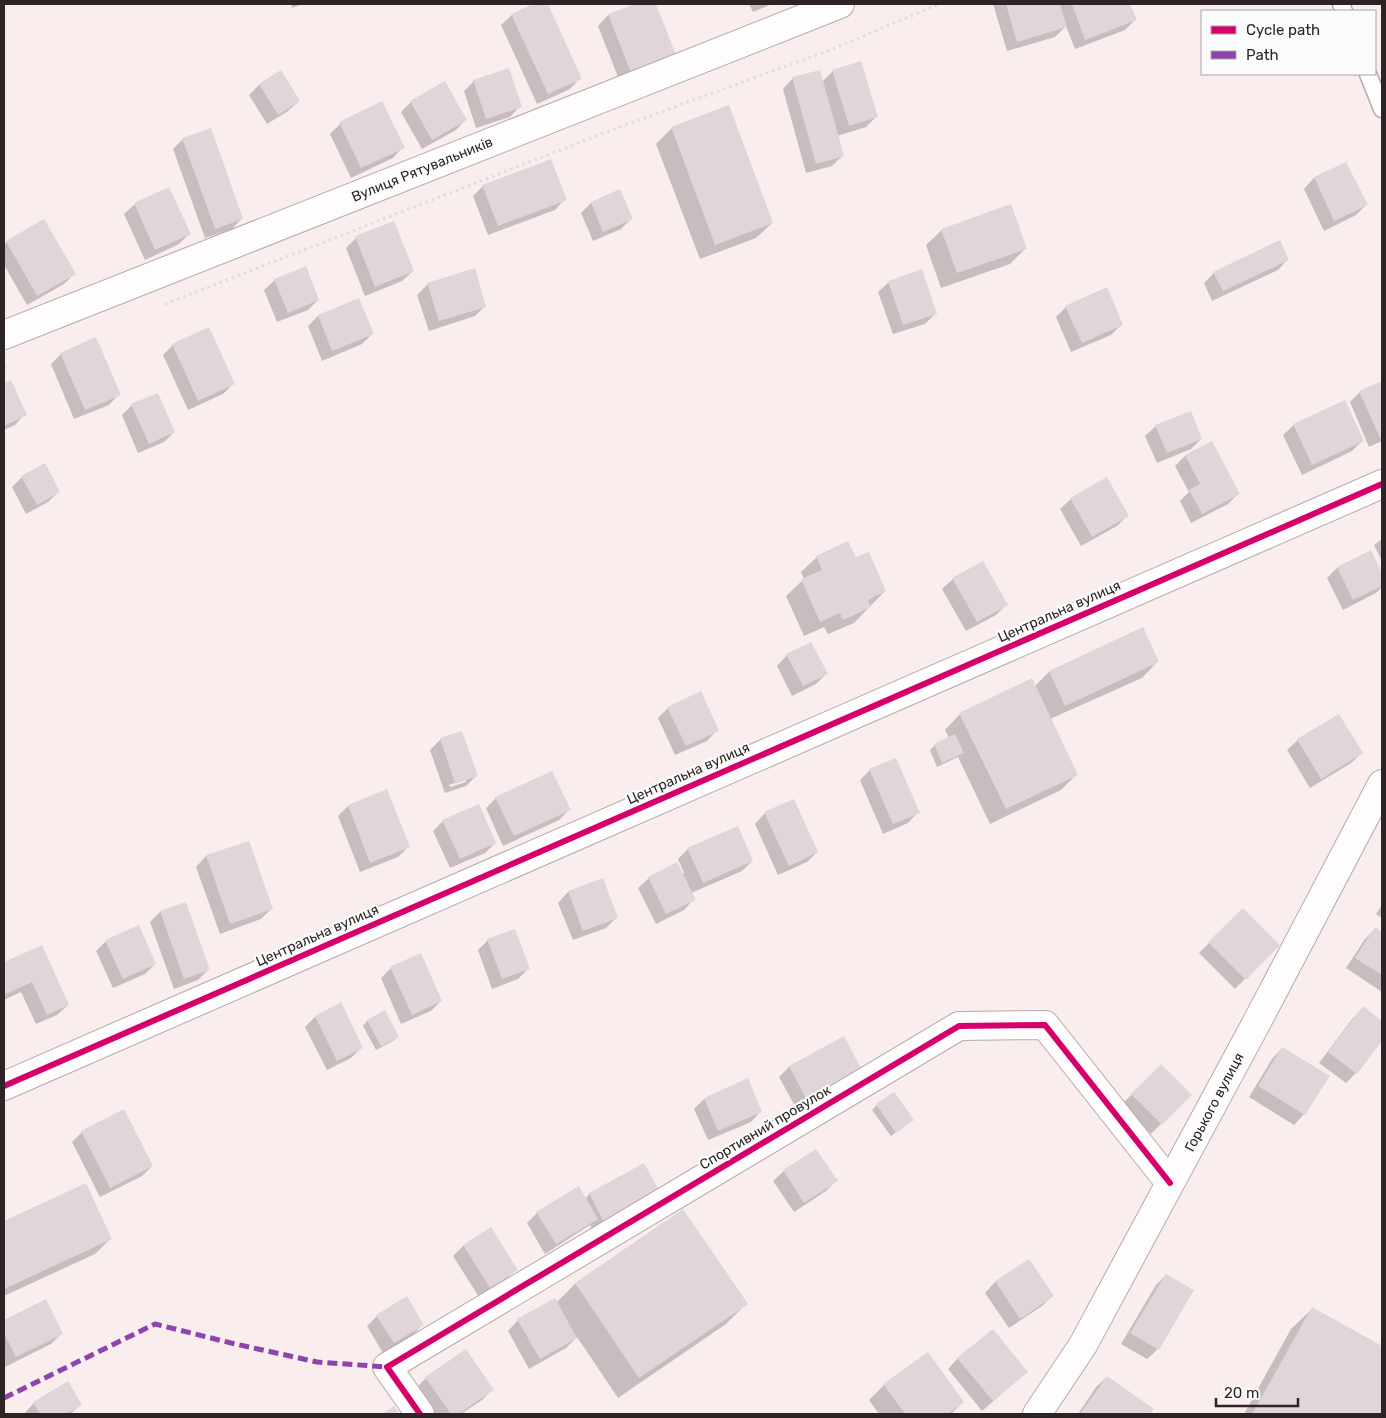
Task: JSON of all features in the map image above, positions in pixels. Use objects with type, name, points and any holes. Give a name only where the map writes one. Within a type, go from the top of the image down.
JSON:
[{"type":"street","name":"Вулиця Рятувальників","points":[[4,335],[840,4]]},
{"type":"street","name":"Центральна вулиця","points":[[4,1086],[1382,484]]},
{"type":"street","name":"Горького вулиця","points":[[1037,1414],[1083,1345],[1382,784]]},
{"type":"street","name":"Спортивний провулок","points":[[420,1414],[387,1367],[959,1026],[1045,1025],[1170,1183]]},
{"type":"lane","points":[[1368,75],[1382,109]]},
{"type":"path","points":[[160,306],[679,105],[833,49],[938,4]]},
{"type":"path","points":[[4,366],[13,362]]},
{"type":"building","points":[[533,4],[548,4],[582,79],[548,94],[511,14]]},
{"type":"building","points":[[635,4],[656,4],[676,55],[631,73],[608,14]]},
{"type":"building","points":[[1006,4],[1060,4],[1067,27],[1017,42]]},
{"type":"building","points":[[1072,4],[1130,4],[1137,20],[1085,40]]},
{"type":"building","points":[[861,61],[878,117],[849,126],[832,70]]},
{"type":"building","points":[[509,68],[522,107],[486,119],[473,80]]},
{"type":"building","points":[[281,70],[300,101],[278,115],[259,84]]},
{"type":"building","points":[[820,70],[844,156],[816,164],[792,77]]},
{"type":"building","points":[[445,81],[467,120],[432,140],[410,101]]},
{"type":"building","points":[[382,101],[405,148],[361,168],[339,122]]},
{"type":"building","points":[[729,105],[773,223],[715,245],[671,127]]},
{"type":"building","points":[[211,128],[243,219],[215,229],[182,138]]},
{"type":"building","points":[[551,159],[567,200],[498,226],[482,185]]},
{"type":"building","points":[[1346,162],[1368,205],[1334,221],[1314,177]]},
{"type":"building","points":[[169,187],[191,234],[155,250],[134,203]]},
{"type":"building","points":[[620,189],[633,219],[603,232],[591,202]]},
{"type":"building","points":[[1011,204],[1027,249],[957,273],[941,229]]},
{"type":"building","points":[[44,219],[76,274],[37,296],[6,241]]},
{"type":"building","points":[[394,221],[414,271],[375,287],[355,236]]},
{"type":"building","points":[[1280,240],[1289,260],[1223,291],[1213,272]]},
{"type":"building","points":[[306,266],[319,300],[288,313],[274,279]]},
{"type":"building","points":[[475,268],[486,307],[439,321],[427,283]]},
{"type":"building","points":[[922,269],[937,314],[903,325],[888,281]]},
{"type":"building","points":[[1107,287],[1123,325],[1082,343],[1065,306]]},
{"type":"building","points":[[359,298],[374,334],[332,351],[318,315]]},
{"type":"building","points":[[209,327],[235,384],[198,401],[172,344]]},
{"type":"building","points":[[96,337],[121,395],[85,410],[60,353]]},
{"type":"building","points":[[11,380],[27,415],[4,426],[4,383]]},
{"type":"building","points":[[1382,381],[1382,436],[1380,438],[1359,391]]},
{"type":"building","points":[[158,393],[175,432],[149,444],[131,404]]},
{"type":"building","points":[[1345,400],[1364,441],[1312,465],[1293,424]]},
{"type":"building","points":[[1191,411],[1202,439],[1167,453],[1155,425]]},
{"type":"building","points":[[1212,441],[1240,494],[1202,514],[1189,490],[1200,484],[1185,455]]},
{"type":"building","points":[[45,463],[60,492],[37,505],[21,476]]},
{"type":"building","points":[[1107,477],[1129,516],[1092,537],[1070,498]]},
{"type":"building","points":[[848,541],[856,557],[869,552],[886,591],[868,600],[871,607],[843,620],[840,613],[820,622],[801,579],[822,570],[816,556]]},
{"type":"building","points":[[1371,550],[1382,573],[1382,586],[1353,600],[1337,567]]},
{"type":"building","points":[[983,561],[1008,605],[977,622],[952,578]]},
{"type":"building","points":[[1143,627],[1159,662],[1065,706],[1049,671]]},
{"type":"building","points":[[811,642],[828,674],[803,686],[786,654]]},
{"type":"building","points":[[1032,678],[1078,775],[1006,809],[959,713]]},
{"type":"building","points":[[701,691],[719,731],[686,746],[667,707]]},
{"type":"building","points":[[1339,714],[1363,753],[1321,779],[1297,739]]},
{"type":"building","points":[[462,731],[478,776],[455,784],[440,738]]},
{"type":"building","points":[[955,734],[964,753],[942,763],[934,744]]},
{"type":"building","points":[[896,758],[920,813],[893,824],[869,769]]},
{"type":"building","points":[[552,771],[571,810],[514,836],[495,797]]},
{"type":"building","points":[[387,789],[410,847],[370,863],[348,805]]},
{"type":"building","points":[[794,799],[818,852],[789,866],[764,812]]},
{"type":"building","points":[[479,804],[496,843],[460,859],[442,820]]},
{"type":"building","points":[[738,826],[753,861],[703,883],[687,848]]},
{"type":"building","points":[[249,841],[273,909],[230,924],[206,855]]},
{"type":"building","points":[[677,862],[696,900],[666,914],[648,877]]},
{"type":"building","points":[[603,878],[618,918],[583,931],[568,891]]},
{"type":"building","points":[[186,902],[210,970],[184,979],[160,911]]},
{"type":"building","points":[[1243,908],[1280,945],[1246,980],[1208,942]]},
{"type":"building","points":[[139,925],[156,964],[123,979],[105,940]]},
{"type":"building","points":[[1375,927],[1382,932],[1382,975],[1355,958]]},
{"type":"building","points":[[515,929],[530,969],[502,979],[487,939]]},
{"type":"building","points":[[42,945],[69,1005],[47,1015],[32,982],[4,995],[4,962]]},
{"type":"building","points":[[421,953],[442,1001],[412,1015],[390,967]]},
{"type":"building","points":[[341,1002],[363,1048],[337,1061],[315,1016]]},
{"type":"building","points":[[1363,1006],[1382,1021],[1382,1041],[1357,1074],[1328,1052]]},
{"type":"building","points":[[385,1010],[399,1037],[381,1046],[367,1020]]},
{"type":"building","points":[[844,1036],[865,1076],[810,1106],[789,1066]]},
{"type":"building","points":[[1282,1047],[1330,1076],[1305,1115],[1258,1086]]},
{"type":"building","points":[[1161,1064],[1192,1095],[1162,1125],[1131,1094]]},
{"type":"building","points":[[748,1078],[762,1112],[718,1131],[704,1098]]},
{"type":"building","points":[[894,1092],[914,1120],[896,1133],[876,1104]]},
{"type":"building","points":[[124,1109],[153,1166],[110,1188],[81,1131]]},
{"type":"building","points":[[816,1149],[838,1181],[804,1203],[783,1170]]},
{"type":"building","points":[[644,1163],[661,1194],[605,1224],[589,1193]]},
{"type":"building","points":[[86,1183],[112,1239],[4,1289],[4,1221]]},
{"type":"building","points":[[579,1186],[598,1219],[556,1244],[536,1212]]},
{"type":"building","points":[[683,1209],[748,1304],[639,1378],[575,1283]]},
{"type":"building","points":[[491,1227],[518,1270],[490,1288],[463,1245]]},
{"type":"building","points":[[1029,1259],[1054,1296],[1020,1319],[995,1281]]},
{"type":"building","points":[[1166,1274],[1194,1290],[1159,1350],[1130,1333]]},
{"type":"building","points":[[407,1296],[424,1325],[394,1343],[376,1315]]},
{"type":"building","points":[[555,1298],[577,1338],[540,1359],[517,1319]]},
{"type":"building","points":[[46,1299],[63,1334],[16,1357],[4,1333],[4,1320]]},
{"type":"building","points":[[1312,1307],[1382,1346],[1382,1414],[1252,1414]]},
{"type":"building","points":[[993,1329],[1028,1372],[993,1401],[957,1358]]},
{"type":"building","points":[[466,1349],[494,1390],[458,1414],[451,1414],[425,1377]]},
{"type":"building","points":[[928,1352],[964,1402],[948,1414],[905,1414],[883,1384]]},
{"type":"building","points":[[1107,1376],[1154,1409],[1150,1414],[1080,1414]]},
{"type":"building","points":[[68,1381],[82,1405],[66,1414],[40,1414],[33,1402]]},
{"type":"building","points":[[394,1406],[399,1414],[382,1414]]},
{"type":"marked path","points":[[4,1398],[155,1324],[317,1362],[387,1367]]},
{"type":"cycle path","points":[[4,1086],[1382,484]]},
{"type":"cycle path","points":[[420,1414],[387,1367],[959,1026],[1045,1025],[1170,1183]]}]
